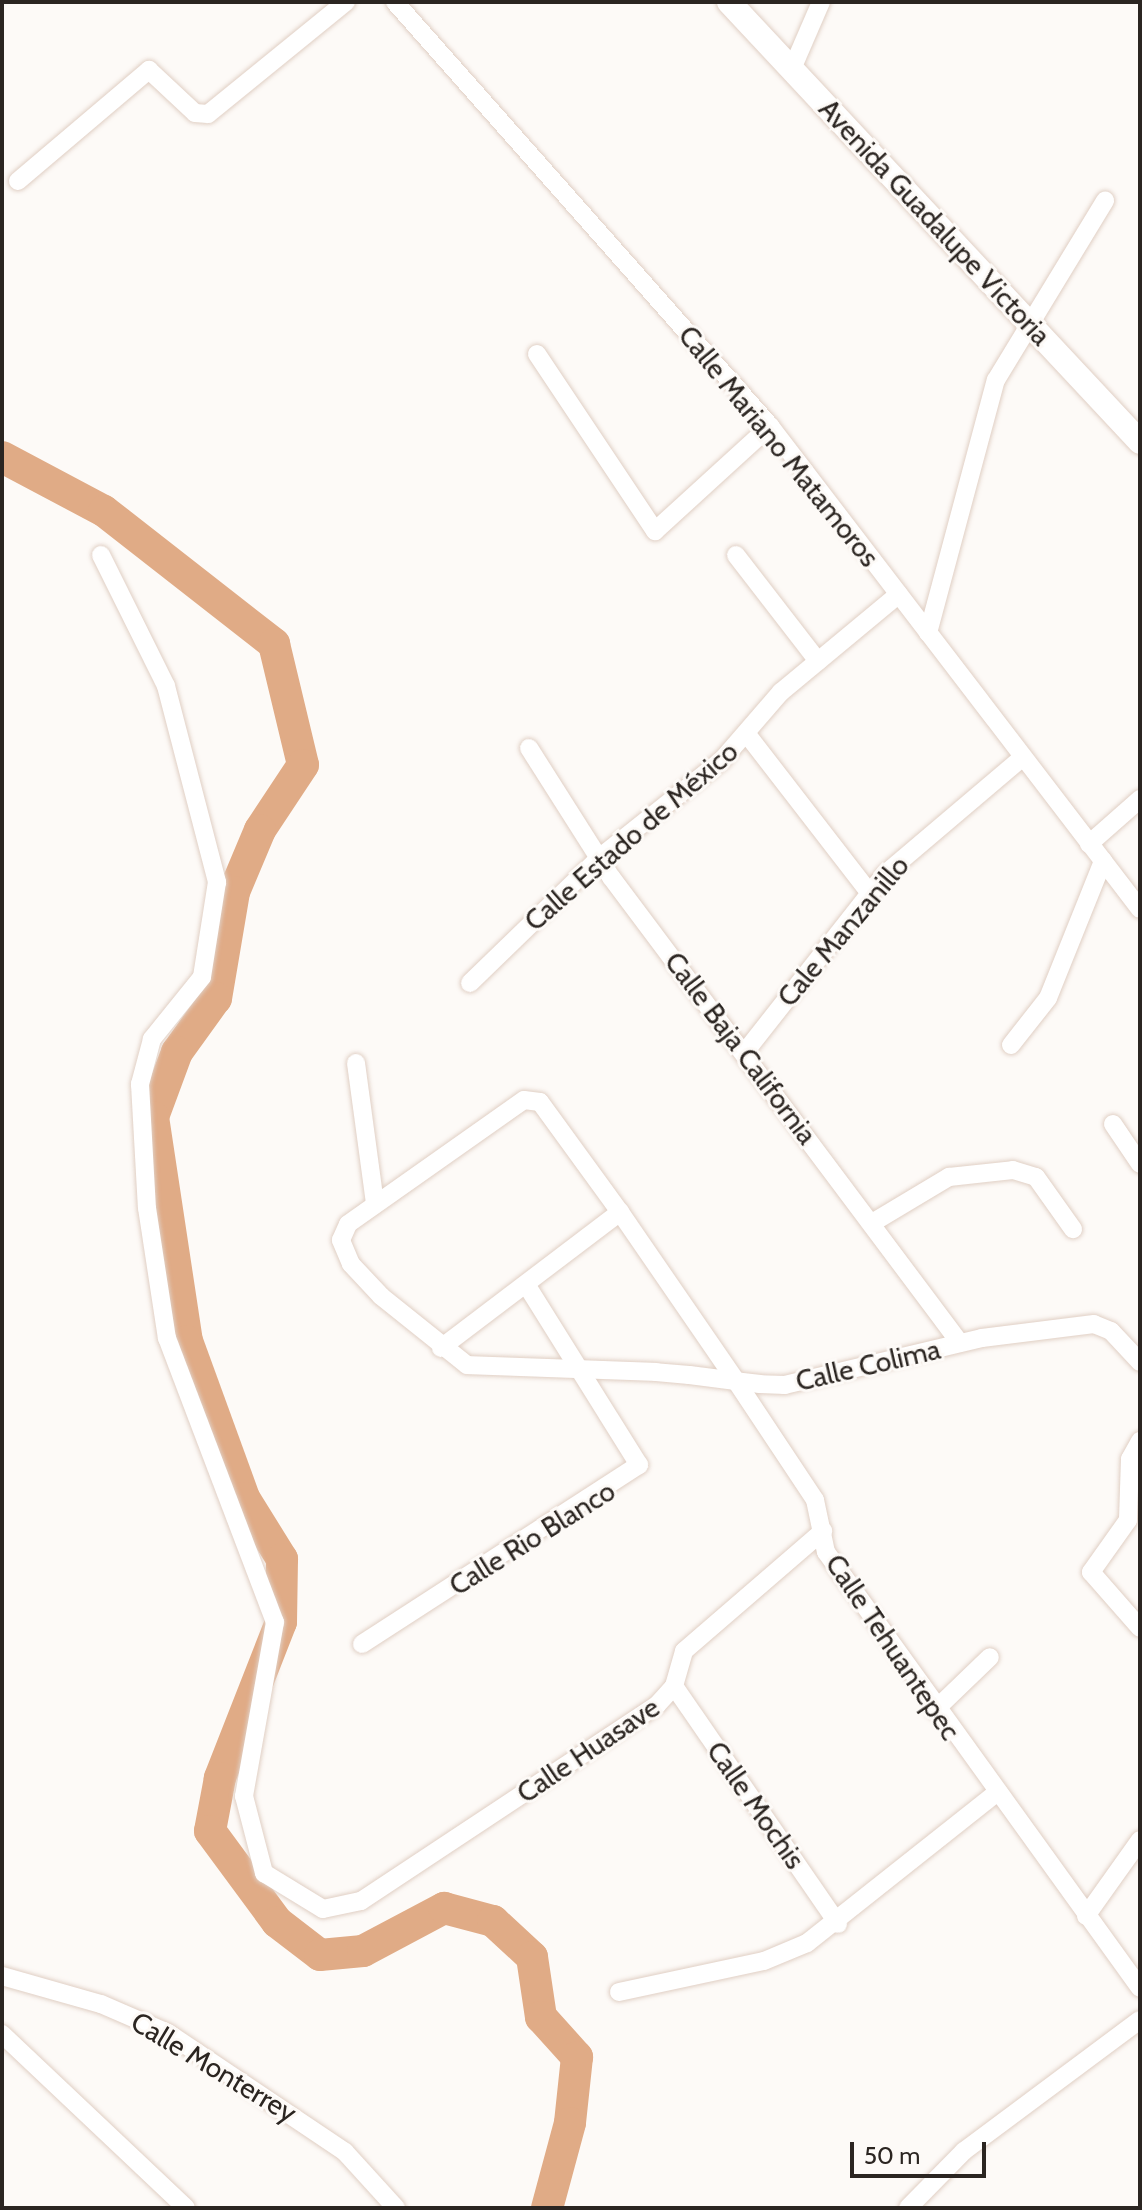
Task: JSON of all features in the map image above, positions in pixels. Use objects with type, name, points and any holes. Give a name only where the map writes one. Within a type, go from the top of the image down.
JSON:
[{"type":"main road","name":"Avenida Guadalupe Victoria","points":[[729,2],[1140,442]]},
{"type":"street","points":[[18,181],[149,70],[195,113],[208,114],[346,2]]},
{"type":"street","name":"Calle Mariano Matamoros","points":[[395,2],[770,426],[1140,909]]},
{"type":"street","points":[[792,69],[821,2]]},
{"type":"street","points":[[928,633],[985,407],[1029,323],[1105,201]]},
{"type":"street","points":[[537,354],[655,531],[770,426]]},
{"type":"street","name":"Calle Huasave","points":[[101,555],[166,686],[217,882],[202,977],[152,1039],[140,1084],[147,1208],[167,1338],[275,1622],[244,1796],[245,1823],[264,1873],[302,1902],[341,1908],[395,1879],[657,1705],[674,1686],[684,1651],[823,1531]]},
{"type":"street","points":[[736,555],[818,661]]},
{"type":"street","name":"Calle Estado de México","points":[[470,983],[598,859],[746,733],[768,703],[899,594]]},
{"type":"street","points":[[746,733],[869,892]]},
{"type":"street","name":"Calle Baja California","points":[[529,748],[598,859],[960,1343]]},
{"type":"street","name":"Cale Manzanillo","points":[[745,1052],[869,892],[1022,758]]},
{"type":"street","points":[[1089,844],[1140,799]]},
{"type":"street","points":[[1011,1045],[1048,998],[1103,861]]},
{"type":"street","points":[[356,1063],[375,1204]]},
{"type":"street","points":[[532,1098],[620,1212],[441,1348],[343,1252],[348,1224],[532,1098]]},
{"type":"street","points":[[1113,1124],[1140,1164]]},
{"type":"street","points":[[872,1223],[949,1177],[1013,1170],[1036,1177],[1073,1229]]},
{"type":"street","name":"Calle Tehuantepec","points":[[620,1212],[815,1500],[826,1552],[935,1710],[1140,1988]]},
{"type":"street","name":"Calle Rio Blanco","points":[[362,1644],[635,1473],[639,1458],[526,1284]]},
{"type":"street","name":"Calle Colima","points":[[441,1348],[467,1365],[736,1381],[823,1380],[960,1343],[1094,1324],[1111,1331],[1140,1362]]},
{"type":"street","points":[[1140,1441],[1130,1459],[1128,1520],[1092,1562],[1094,1580],[1140,1628]]},
{"type":"street","points":[[935,1710],[990,1657]]},
{"type":"street","name":"Calle Mochis","points":[[674,1686],[838,1924]]},
{"type":"street","points":[[619,1992],[764,1961],[838,1924],[996,1793]]},
{"type":"street","points":[[1086,1916],[1140,1840]]},
{"type":"street","name":"Calle Monterrey","points":[[2,1976],[101,2004],[168,2033],[345,2152],[396,2208]]},
{"type":"street","points":[[908,2208],[964,2151],[1140,2020]]},
{"type":"street","points":[[2,2034],[186,2208]]},
{"type":"waterway","points":[[2,457],[104,511],[274,644],[303,765],[260,830],[234,892],[216,998],[177,1052],[153,1117],[187,1341],[244,1498],[282,1559],[281,1622],[220,1778],[210,1831],[277,1922],[320,1955],[363,1951],[444,1908],[493,1921],[532,1957],[541,2017],[577,2057],[570,2123],[547,2208]]}]
